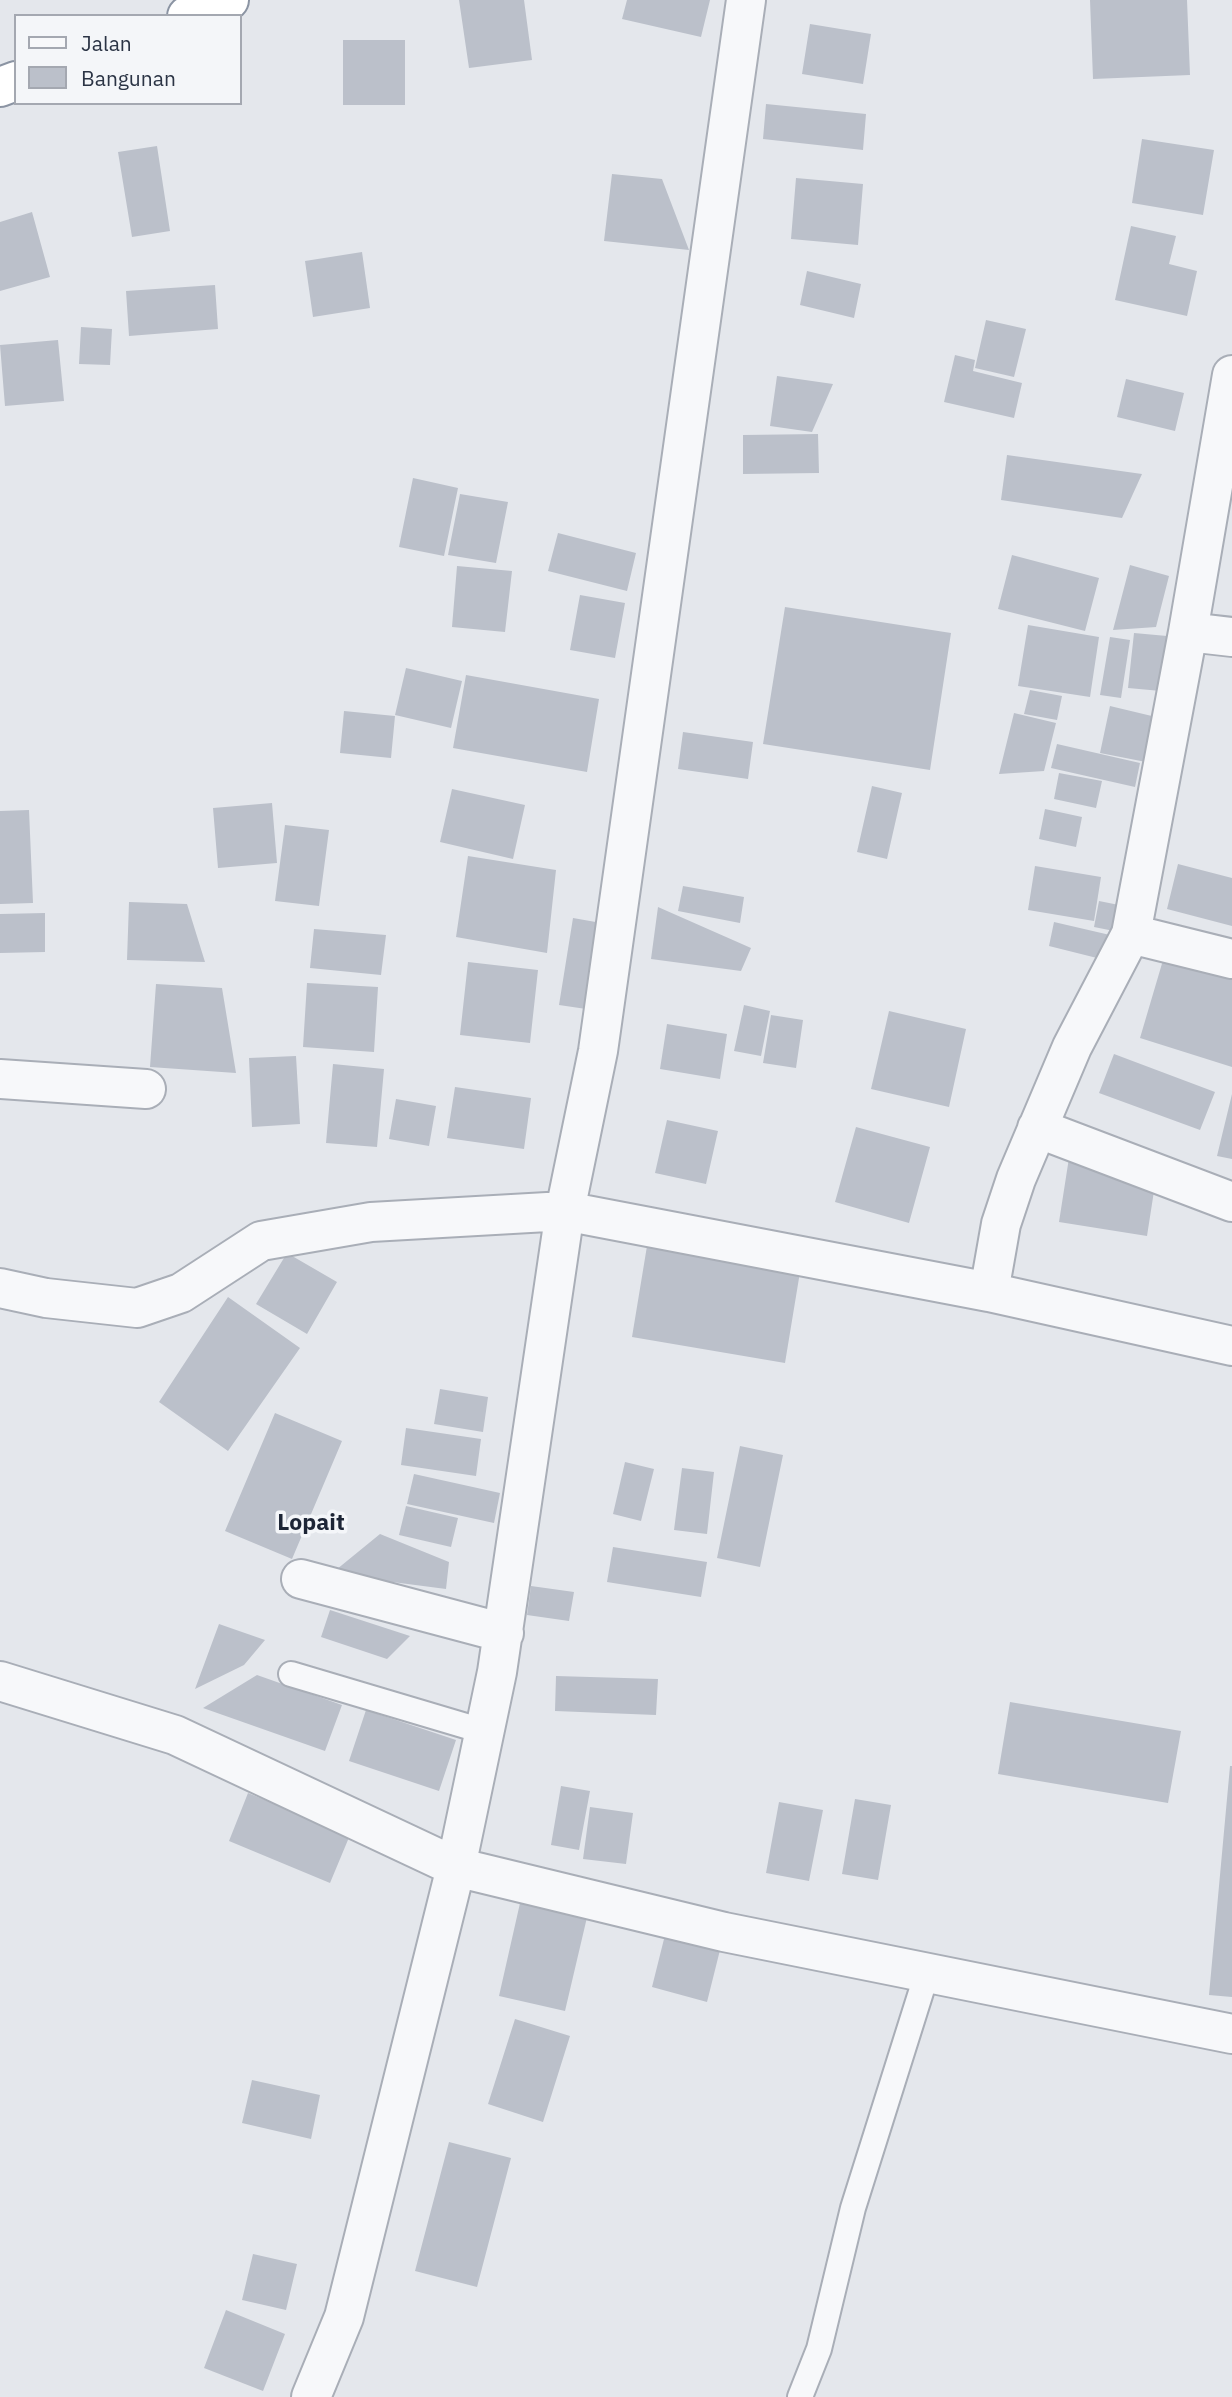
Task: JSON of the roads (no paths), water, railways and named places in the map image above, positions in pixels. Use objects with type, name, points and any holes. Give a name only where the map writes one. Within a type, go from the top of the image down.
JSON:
[{"type":"highway","points":[[192,14],[229,0]]},
{"type":"street","points":[[311,2397],[344,2317],[456,1867],[486,1732],[565,1212],[598,1051],[746,0]]},
{"type":"street","points":[[989,1292],[1001,1224],[1037,1128],[1072,1047],[1131,934],[1188,632],[1232,375]]},
{"type":"street","points":[[1188,632],[1232,638]]},
{"type":"street","points":[[1131,934],[1232,960]]},
{"type":"street","points":[[0,1079],[146,1089]]},
{"type":"street","points":[[1037,1128],[1232,1202]]},
{"type":"street","points":[[0,1289],[46,1298],[137,1308],[181,1293],[261,1241],[371,1222],[565,1212],[989,1292],[1232,1346]]},
{"type":"street","points":[[301,1579],[503,1633]]},
{"type":"street","points":[[0,1681],[175,1735],[456,1867],[724,1933],[1232,2035]]},
{"type":"lane","points":[[291,1674],[486,1732]]},
{"type":"lane","points":[[800,2397],[819,2349],[853,2208],[927,1973]]},
{"type":"district","name":"Lopait","points":[[311,1523]]}]
